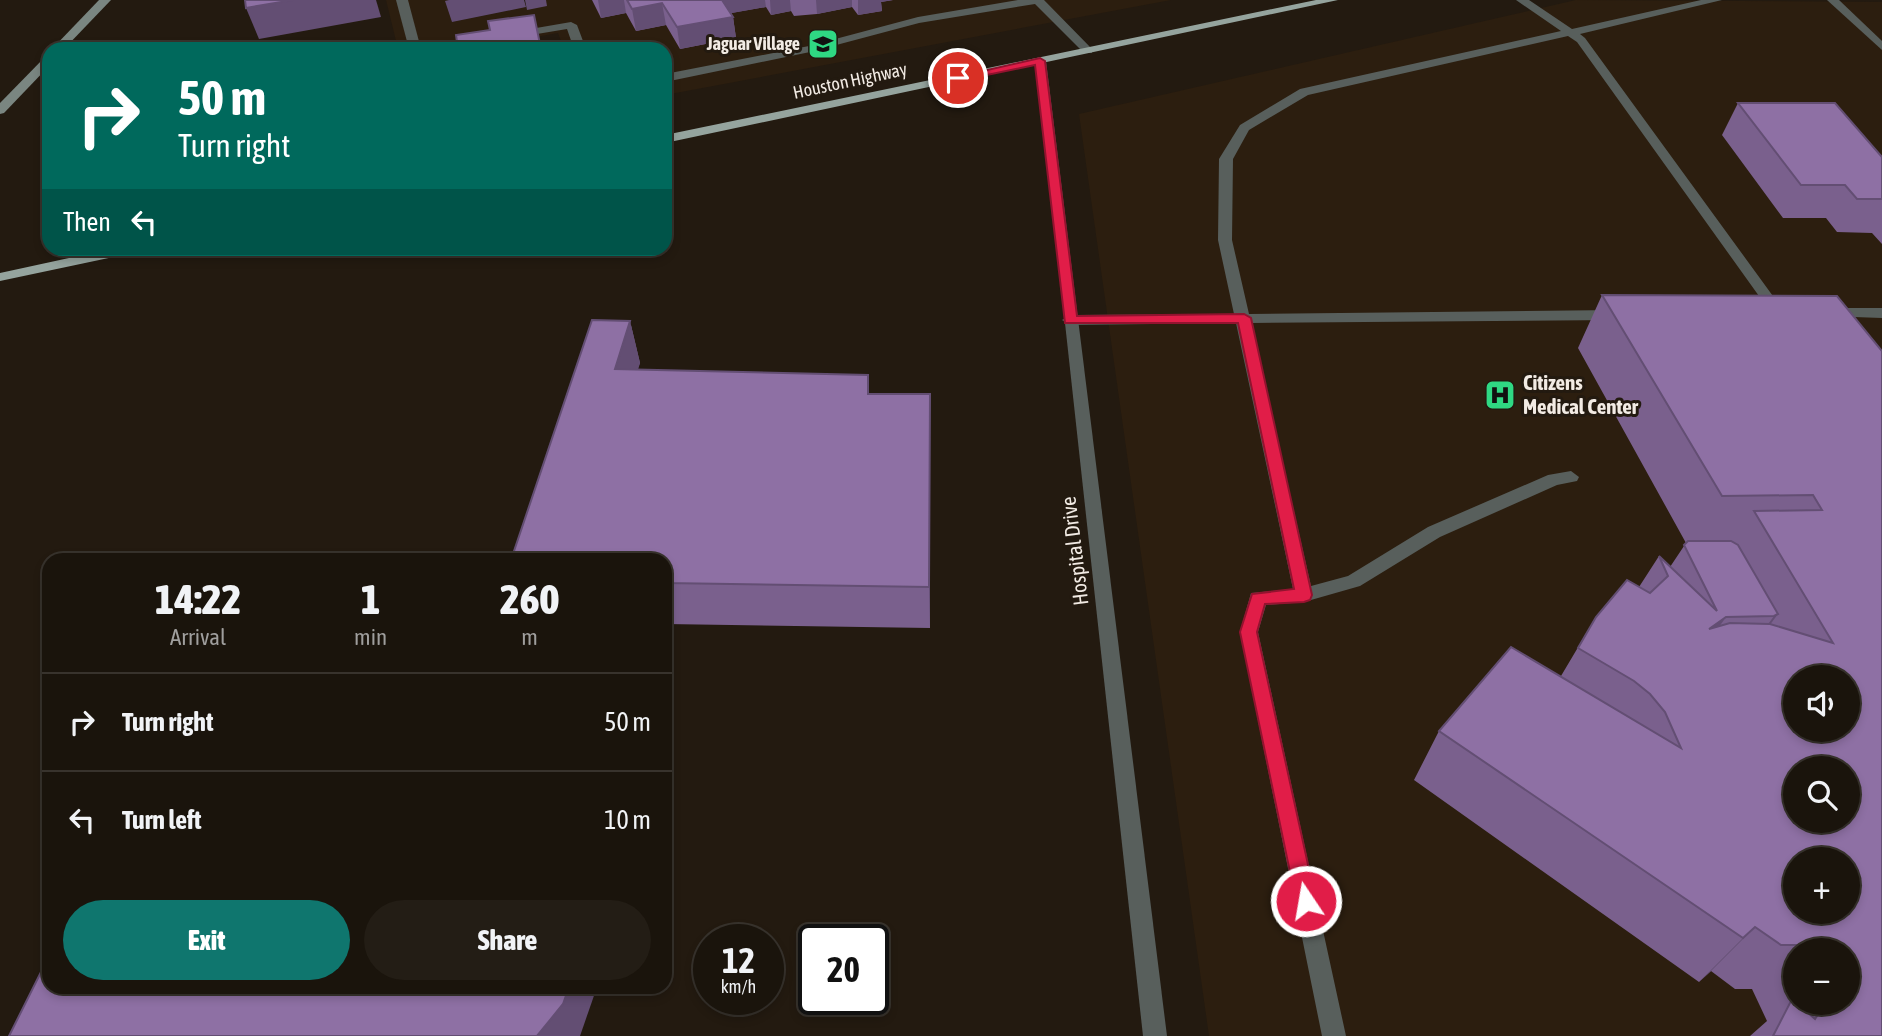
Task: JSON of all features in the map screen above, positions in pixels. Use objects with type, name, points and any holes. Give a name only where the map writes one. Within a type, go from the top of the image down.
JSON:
[{"type":"main road","points":[[65,42],[105,0]]},
{"type":"main road","name":"Houston Highway","points":[[672,138],[1332,0]]},
{"type":"main road","points":[[1,108],[42,66]]},
{"type":"main road","points":[[0,277],[99,256]]},
{"type":"street","points":[[402,0],[413,42]]},
{"type":"street","points":[[672,77],[810,49],[918,20],[1038,0],[1088,51]]},
{"type":"street","points":[[1522,0],[1581,40],[1780,316]]},
{"type":"street","points":[[1304,595],[1225,240],[1226,159],[1244,128],[1304,92],[1716,0]]},
{"type":"street","points":[[1833,0],[1882,47]]},
{"type":"street","points":[[503,37],[571,25],[577,42]]},
{"type":"street","points":[[472,42],[489,39]]},
{"type":"street","name":"Hospital Drive","points":[[1040,61],[1155,1036]]},
{"type":"street","points":[[1817,313],[1882,313]]},
{"type":"street","points":[[1070,320],[1631,315]]},
{"type":"street","points":[[1334,1036],[1249,632],[1258,598],[1304,595],[1354,581],[1434,532],[1554,478],[1571,477]]},
{"type":"shaded area","name":"Jaguar Village","points":[[386,0],[451,0],[452,22],[526,7],[527,9],[544,0],[592,0],[601,17],[626,13],[636,30],[766,7],[817,14],[852,7],[859,15],[875,3],[891,0],[1171,0],[672,94],[672,42],[561,42],[558,33],[508,42],[396,42]]},
{"type":"shaded area","name":"Citizens Medical Center","points":[[1576,0],[1882,2],[1882,1036],[1209,1036],[1079,114]]},
{"type":"building","points":[[245,0],[293,0],[246,8]]},
{"type":"building","points":[[627,0],[722,0],[733,17],[677,27],[662,3],[632,9]]},
{"type":"building","points":[[534,15],[540,42],[457,42],[456,35],[490,30],[488,21]]},
{"type":"building","points":[[1738,103],[1835,103],[1882,157],[1882,199],[1857,199],[1845,185],[1801,185]]},
{"type":"building","name":"Citizens Medical Center","points":[[1602,295],[1837,296],[1882,351],[1882,1036],[1773,1036],[1784,1015],[1810,1015],[1815,1019],[1818,1015],[1860,1015],[1860,938],[1783,938],[1781,945],[1755,927],[1743,938],[1439,731],[1511,647],[1681,748],[1665,712],[1650,694],[1634,681],[1578,648],[1596,617],[1627,580],[1650,593],[1668,576],[1659,556],[1717,611],[1684,545],[1688,541],[1731,541],[1738,545],[1778,614],[1726,617],[1709,629],[1730,623],[1770,624],[1833,643],[1754,511],[1822,510],[1813,495],[1722,496]]},
{"type":"building","points":[[592,320],[630,321],[615,369],[868,375],[868,394],[930,394],[929,587],[672,583],[672,553],[513,553]]},
{"type":"building","points":[[42,970],[42,994],[567,994],[563,1004],[537,1036],[9,1036]]},
{"type":"place","name":"Jaguar Village","points":[[823,44]]},
{"type":"place","name":"Citizens Medical Center","points":[[1500,395]]},
{"type":"route","points":[[958,78],[1040,61],[1070,320],[1244,318],[1304,595],[1258,598],[1249,632],[1306,901]]}]
